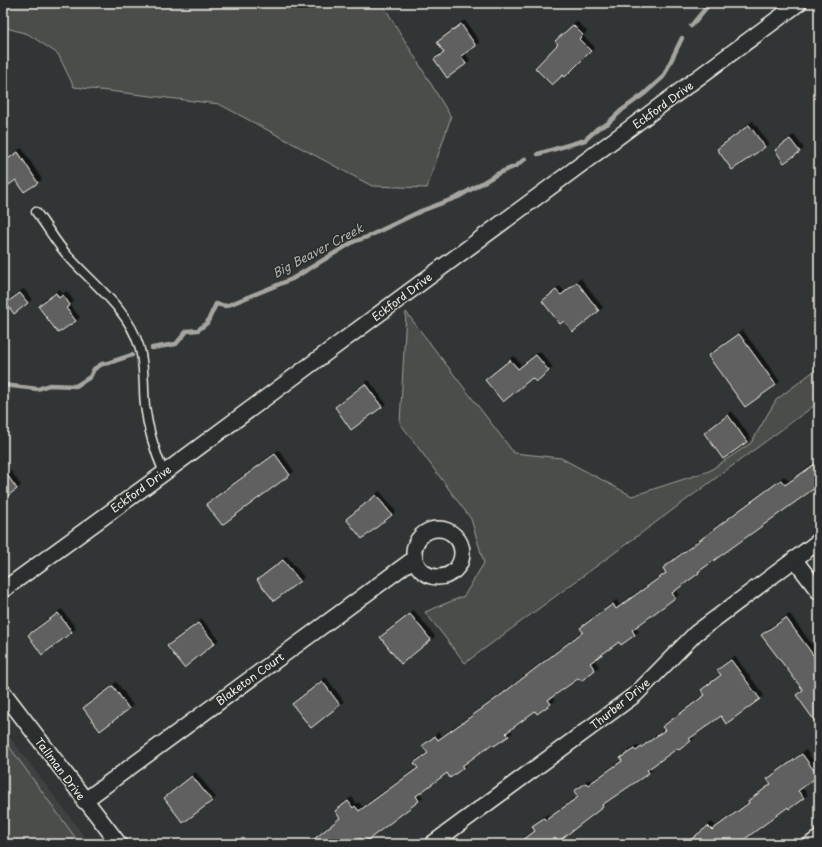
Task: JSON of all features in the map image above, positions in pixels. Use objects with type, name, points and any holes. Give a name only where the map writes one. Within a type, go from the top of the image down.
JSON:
[{"type":"street","name":"Eckford Drive","points":[[3,590],[164,473],[799,3]]},
{"type":"street","name":"Thurber Drive","points":[[432,844],[636,694],[696,633],[819,541]]},
{"type":"street","name":"Blaketon Court","points":[[84,801],[415,558]]},
{"type":"street","points":[[794,559],[819,592]]},
{"type":"street","name":"Tallman Drive","points":[[3,692],[84,801],[119,844]]},
{"type":"street","points":[[811,844],[819,838]]},
{"type":"lane","points":[[36,212],[68,256],[90,276],[115,304],[129,324],[139,346],[144,381],[145,407],[153,449],[164,473]]},
{"type":"path","points":[[3,7],[7,3]]},
{"type":"shaded area","points":[[3,3],[382,3],[451,117],[427,188],[372,186],[219,104],[74,87],[58,54],[28,34],[3,27]]},
{"type":"shaded area","points":[[406,312],[514,453],[561,458],[632,496],[709,471],[751,443],[776,400],[819,367],[819,402],[465,663],[425,612],[464,596],[484,563],[471,519],[400,423]]},
{"type":"shaded area","points":[[3,728],[90,844],[3,844]]},
{"type":"shaded area","points":[[3,738],[80,844],[3,844]]},
{"type":"building","points":[[461,24],[476,46],[461,56],[466,64],[447,78],[434,59],[444,53],[437,42]]},
{"type":"building","points":[[573,25],[583,35],[579,39],[591,51],[565,77],[563,75],[552,85],[535,68],[558,44],[555,41]]},
{"type":"building","points":[[749,125],[765,147],[732,170],[717,149]]},
{"type":"building","points":[[790,139],[800,152],[784,163],[775,150]]},
{"type":"building","points":[[18,152],[38,183],[24,192],[16,180],[3,189],[3,162]]},
{"type":"building","points":[[577,282],[599,311],[573,332],[564,321],[560,324],[542,301],[556,290],[561,295]]},
{"type":"building","points":[[20,293],[28,303],[14,314],[6,303]]},
{"type":"building","points":[[56,293],[59,298],[63,295],[70,305],[66,308],[76,321],[58,333],[38,306]]},
{"type":"building","points":[[739,334],[776,385],[745,407],[708,356]]},
{"type":"building","points":[[536,355],[549,371],[536,382],[532,378],[503,402],[485,380],[510,360],[518,369]]},
{"type":"building","points":[[365,384],[382,407],[351,430],[335,407]]},
{"type":"building","points":[[728,415],[747,442],[723,459],[704,433]]},
{"type":"building","points":[[275,454],[290,475],[222,525],[206,504]]},
{"type":"building","points":[[819,461],[819,485],[698,572],[699,573],[672,593],[675,598],[632,630],[635,635],[621,645],[619,642],[590,663],[595,670],[581,681],[579,678],[548,700],[551,704],[537,714],[535,711],[506,733],[509,736],[494,746],[492,744],[462,766],[463,768],[450,778],[447,773],[416,796],[419,801],[364,843],[360,838],[351,844],[308,844],[340,818],[335,811],[348,801],[353,808],[355,806],[359,811],[418,768],[414,763],[428,753],[422,746],[435,736],[438,740],[497,698],[583,632],[580,628],[613,604],[616,609],[666,573],[663,568],[781,480],[785,485]]},
{"type":"building","points":[[3,469],[17,489],[3,499]]},
{"type":"building","points":[[376,495],[392,515],[362,539],[346,519]]},
{"type":"building","points":[[283,560],[300,581],[274,601],[257,580]]},
{"type":"building","points":[[58,613],[72,632],[42,655],[28,635]]},
{"type":"building","points":[[410,614],[431,640],[401,664],[380,637]]},
{"type":"building","points":[[786,618],[819,663],[819,727],[796,695],[803,690],[761,635]]},
{"type":"building","points":[[198,623],[215,643],[184,668],[167,646]]},
{"type":"building","points":[[731,660],[760,699],[726,724],[721,716],[689,739],[691,741],[679,750],[678,748],[647,770],[649,773],[602,805],[603,807],[555,844],[518,844],[535,831],[532,826],[544,818],[546,820],[578,797],[574,791],[586,783],[588,785],[622,761],[620,758],[634,749],[636,751],[665,730],[662,727],[705,695],[701,690],[721,675],[717,670]]},
{"type":"building","points":[[322,681],[340,705],[311,728],[292,704]]},
{"type":"building","points":[[113,686],[129,709],[100,731],[83,708]]},
{"type":"building","points":[[802,754],[818,776],[798,791],[804,798],[789,809],[788,807],[738,844],[685,844],[708,826],[712,830],[749,803],[748,801],[771,784],[767,779]]},
{"type":"building","points":[[192,776],[212,801],[183,823],[164,798]]},
{"type":"waterway","name":"Big Beaver Creek","points":[[691,26],[710,3]]},
{"type":"waterway","name":"Big Beaver Creek","points":[[538,154],[585,140],[598,128],[607,124],[663,77],[682,38]]},
{"type":"waterway","name":"Big Beaver Creek","points":[[152,348],[176,344],[187,331],[198,330],[207,323],[216,304],[226,306],[292,279],[353,242],[367,237],[421,211],[458,197],[499,173],[516,166],[525,159]]},
{"type":"waterway","name":"Big Beaver Creek","points":[[3,385],[38,389],[49,385],[76,386],[90,377],[94,369],[102,364],[132,355]]}]
